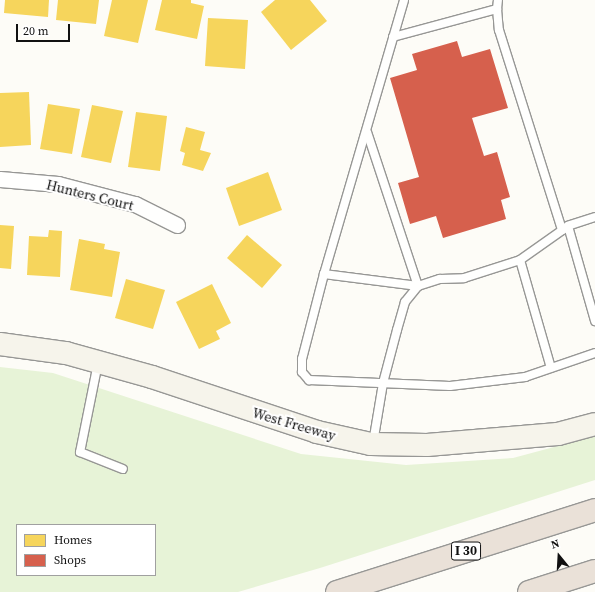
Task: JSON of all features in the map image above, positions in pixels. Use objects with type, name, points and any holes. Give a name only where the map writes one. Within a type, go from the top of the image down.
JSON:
[{"type":"highway","name":"I 30","points":[[337,592],[595,510]]},
{"type":"highway","points":[[529,592],[595,571]]},
{"type":"highway","points":[[545,592],[565,581]]},
{"type":"main road","name":"West Freeway","points":[[0,344],[66,353],[317,432],[373,444],[427,445],[558,434],[595,424]]},
{"type":"street","name":"Hunters Court","points":[[0,179],[58,184],[135,204],[177,225]]},
{"type":"lane","points":[[404,0],[367,132],[324,274],[302,359],[302,372],[309,380],[450,386],[525,377],[595,353]]},
{"type":"lane","points":[[498,0],[497,9],[499,30],[595,321]]},
{"type":"lane","points":[[393,37],[497,9]]},
{"type":"lane","points":[[367,132],[418,286]]},
{"type":"lane","points":[[324,274],[418,286],[440,279],[464,278],[520,260],[565,228],[595,217]]},
{"type":"lane","points":[[520,260],[551,368]]},
{"type":"lane","points":[[373,444],[383,383],[405,302],[418,286]]},
{"type":"lane","points":[[98,362],[80,452],[123,469]]},
{"type":"green space","points":[[0,367],[53,373],[301,454],[406,465],[513,458],[595,436],[595,480],[320,568],[238,592],[0,592]]},
{"type":"building: Homes","points":[[5,0],[49,0],[48,17],[4,13]]},
{"type":"building: Homes","points":[[58,0],[99,0],[96,24],[56,20]]},
{"type":"building: Homes","points":[[112,0],[148,0],[138,43],[104,36]]},
{"type":"building: Homes","points":[[162,0],[191,0],[191,3],[204,6],[197,39],[155,30]]},
{"type":"building: Homes","points":[[275,0],[310,0],[327,21],[291,50],[261,12]]},
{"type":"building: Homes","points":[[208,18],[248,20],[245,69],[205,66]]},
{"type":"building: Homes","points":[[29,92],[31,145],[0,147],[0,93]]},
{"type":"building: Homes","points":[[48,104],[80,109],[72,154],[40,149]]},
{"type":"building: Homes","points":[[92,105],[123,111],[111,163],[81,157]]},
{"type":"building: Homes","points":[[136,112],[167,116],[160,171],[128,167]]},
{"type":"building: Homes","points":[[186,127],[205,132],[200,150],[211,153],[203,171],[182,165],[185,153],[180,151]]},
{"type":"building: Homes","points":[[268,172],[282,210],[239,226],[226,188]]},
{"type":"building: Homes","points":[[0,225],[14,226],[11,269],[0,268]]},
{"type":"building: Homes","points":[[49,230],[62,231],[60,277],[27,275],[29,236],[48,237]]},
{"type":"building: Homes","points":[[247,235],[282,265],[262,288],[227,258]]},
{"type":"building: Homes","points":[[79,239],[105,244],[104,249],[120,252],[112,297],[70,290]]},
{"type":"building: Homes","points":[[126,279],[165,290],[153,329],[115,318]]},
{"type":"building: Homes","points":[[212,284],[231,323],[216,331],[220,339],[199,349],[176,302]]},
{"type":"building: Shops","points":[[457,41],[462,57],[490,49],[508,108],[472,118],[484,156],[497,152],[510,197],[501,200],[506,219],[443,238],[436,216],[410,224],[398,183],[419,177],[390,78],[417,70],[412,54]]}]
